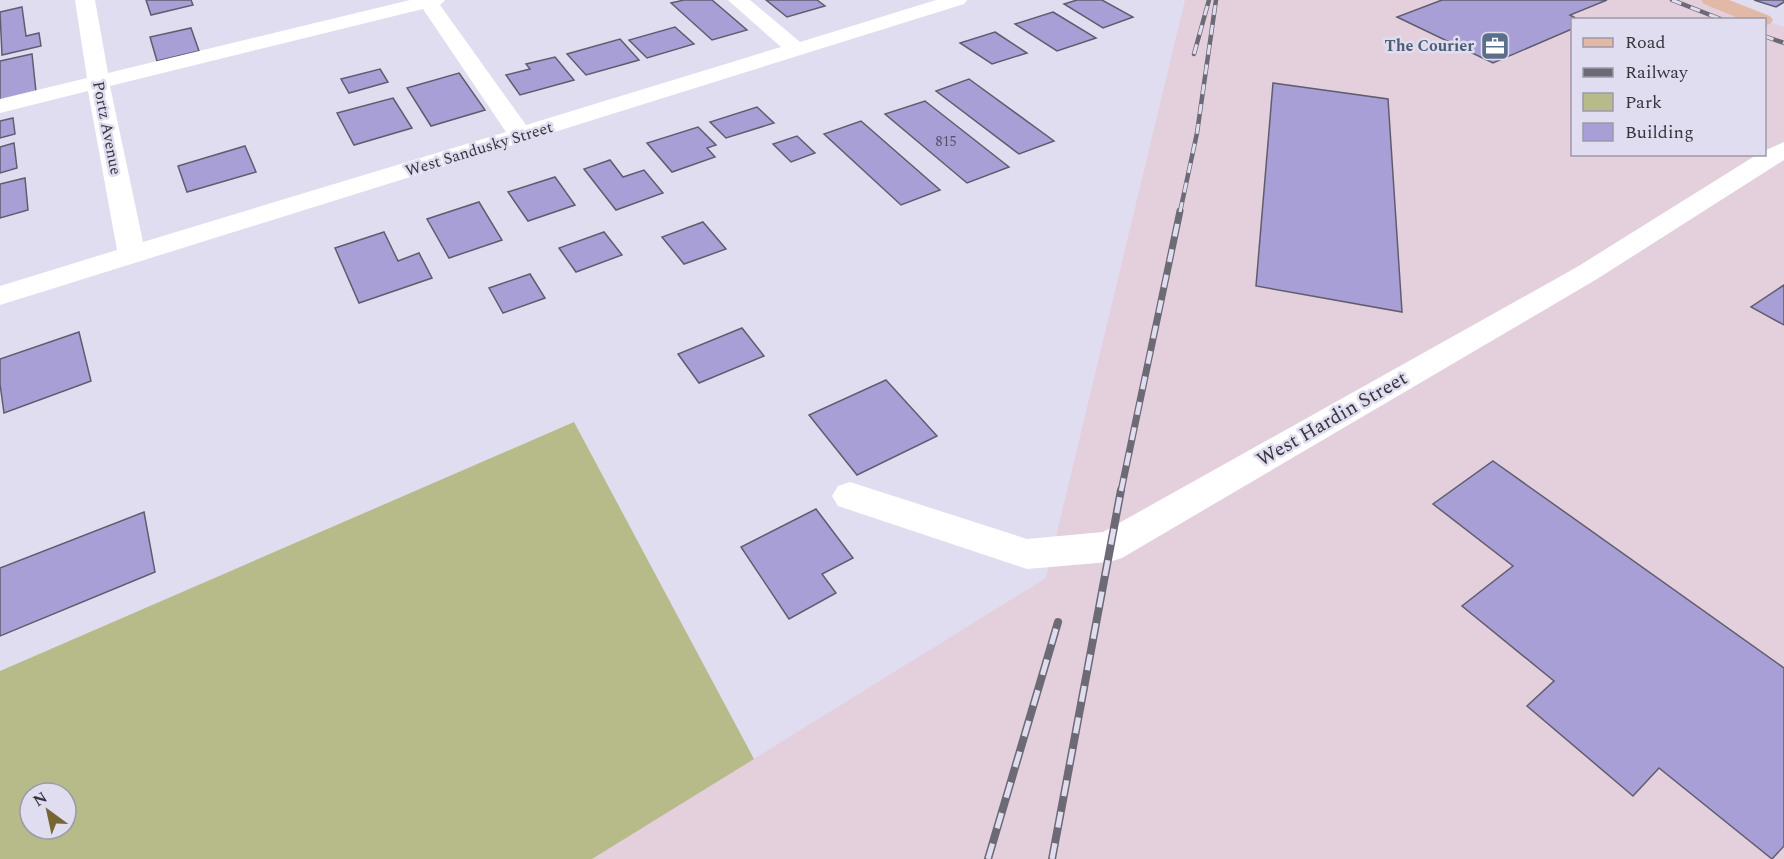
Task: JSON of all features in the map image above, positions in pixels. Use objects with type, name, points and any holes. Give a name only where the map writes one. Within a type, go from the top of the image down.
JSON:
[{"type":"main road","points":[[1711,0],[1759,18]]},
{"type":"main road","points":[[1766,21],[1784,27]]},
{"type":"street","name":"Portz Avenue","points":[[85,0],[98,82],[132,255]]},
{"type":"street","points":[[738,0],[797,50]]},
{"type":"street","name":"West Sandusky Street","points":[[0,296],[957,0]]},
{"type":"street","points":[[0,106],[430,1],[521,136]]},
{"type":"street","name":"West Hardin Street","points":[[850,496],[1027,554],[1109,547],[1587,273],[1784,149]]},
{"type":"shaded area","points":[[1185,0],[1711,0],[1760,18],[1571,18],[1571,156],[1766,156],[1766,20],[1784,27],[1784,859],[592,859],[1046,578]]},
{"type":"green space","points":[[574,422],[754,759],[592,859],[0,859],[0,671]]},
{"type":"building","points":[[146,0],[191,0],[193,5],[151,15]]},
{"type":"building","points":[[684,0],[712,0],[747,30],[712,40],[671,3]]},
{"type":"building","points":[[766,0],[817,0],[825,6],[787,17]]},
{"type":"building","points":[[1077,0],[1102,0],[1133,17],[1103,28],[1064,4]]},
{"type":"building","name":"The Courier","points":[[1442,0],[1607,0],[1570,15],[1575,18],[1571,18],[1571,29],[1493,63],[1397,17]]},
{"type":"building","points":[[1754,0],[1784,0],[1784,2],[1776,7]]},
{"type":"building","points":[[22,7],[26,36],[39,33],[41,46],[2,55],[0,12]]},
{"type":"building","points":[[1053,12],[1096,38],[1057,51],[1015,24]]},
{"type":"building","points":[[675,27],[694,44],[647,58],[629,40]]},
{"type":"building","points":[[191,28],[199,51],[157,61],[150,37]]},
{"type":"building","points":[[995,32],[1027,53],[992,64],[960,43]]},
{"type":"building","points":[[620,39],[639,60],[586,75],[567,54]]},
{"type":"building","points":[[32,54],[36,92],[0,100],[0,61]]},
{"type":"building","points":[[555,57],[574,80],[520,95],[506,75],[530,69],[526,64]]},
{"type":"building","points":[[380,69],[388,82],[349,93],[341,79]]},
{"type":"building","points":[[459,73],[485,110],[431,126],[407,88]]},
{"type":"building","points":[[969,79],[1054,141],[1019,154],[936,91]]},
{"type":"building","points":[[1273,83],[1388,99],[1402,312],[1256,286]]},
{"type":"building","points":[[393,98],[412,128],[354,145],[337,113]]},
{"type":"building","points":[[925,101],[1009,167],[967,183],[885,114]]},
{"type":"building","points":[[757,107],[774,123],[726,138],[710,122]]},
{"type":"building","points":[[13,118],[15,134],[0,138],[0,121]]},
{"type":"building","points":[[861,121],[940,190],[901,205],[824,134]]},
{"type":"building","points":[[698,127],[716,145],[707,148],[715,157],[672,172],[647,143]]},
{"type":"building","points":[[797,136],[815,153],[791,162],[773,144]]},
{"type":"building","points":[[14,143],[17,168],[0,173],[0,147]]},
{"type":"building","points":[[245,146],[256,172],[187,192],[178,166]]},
{"type":"building","points":[[610,160],[623,177],[644,170],[663,193],[616,210],[584,169]]},
{"type":"building","points":[[555,177],[575,205],[528,221],[508,192]]},
{"type":"building","points":[[25,178],[28,210],[0,218],[0,184]]},
{"type":"building","points":[[479,202],[502,240],[449,258],[427,219]]},
{"type":"building","points":[[703,222],[726,249],[684,264],[662,237]]},
{"type":"building","points":[[384,232],[398,261],[419,253],[432,278],[359,303],[335,248]]},
{"type":"building","points":[[604,232],[622,255],[576,272],[559,248]]},
{"type":"building","points":[[530,274],[545,298],[503,313],[489,288]]},
{"type":"building","points":[[1784,285],[1784,325],[1751,307]]},
{"type":"building","points":[[742,328],[764,356],[699,383],[678,354]]},
{"type":"building","points":[[79,332],[91,381],[4,413],[0,384],[0,359]]},
{"type":"building","points":[[886,380],[937,436],[857,475],[809,415]]},
{"type":"building","points":[[1493,461],[1784,668],[1784,846],[1772,859],[1659,768],[1633,796],[1527,706],[1554,681],[1462,606],[1513,566],[1433,504]]},
{"type":"building","points":[[816,509],[853,558],[822,574],[836,593],[789,619],[741,547]]},
{"type":"building","points":[[144,512],[155,572],[0,636],[0,568]]},
{"type":"railway","points":[[1194,54],[1209,0]]},
{"type":"railway","points":[[1180,212],[1197,133],[1216,0]]},
{"type":"railway","points":[[1672,0],[1718,18]]},
{"type":"railway","points":[[1766,37],[1784,43]]},
{"type":"railway","points":[[1121,491],[1180,211]]},
{"type":"railway","points":[[1052,859],[1121,490]]},
{"type":"railway","points":[[988,859],[1058,622]]},
{"type":"place","name":"The Courier","points":[[1495,46]]}]
